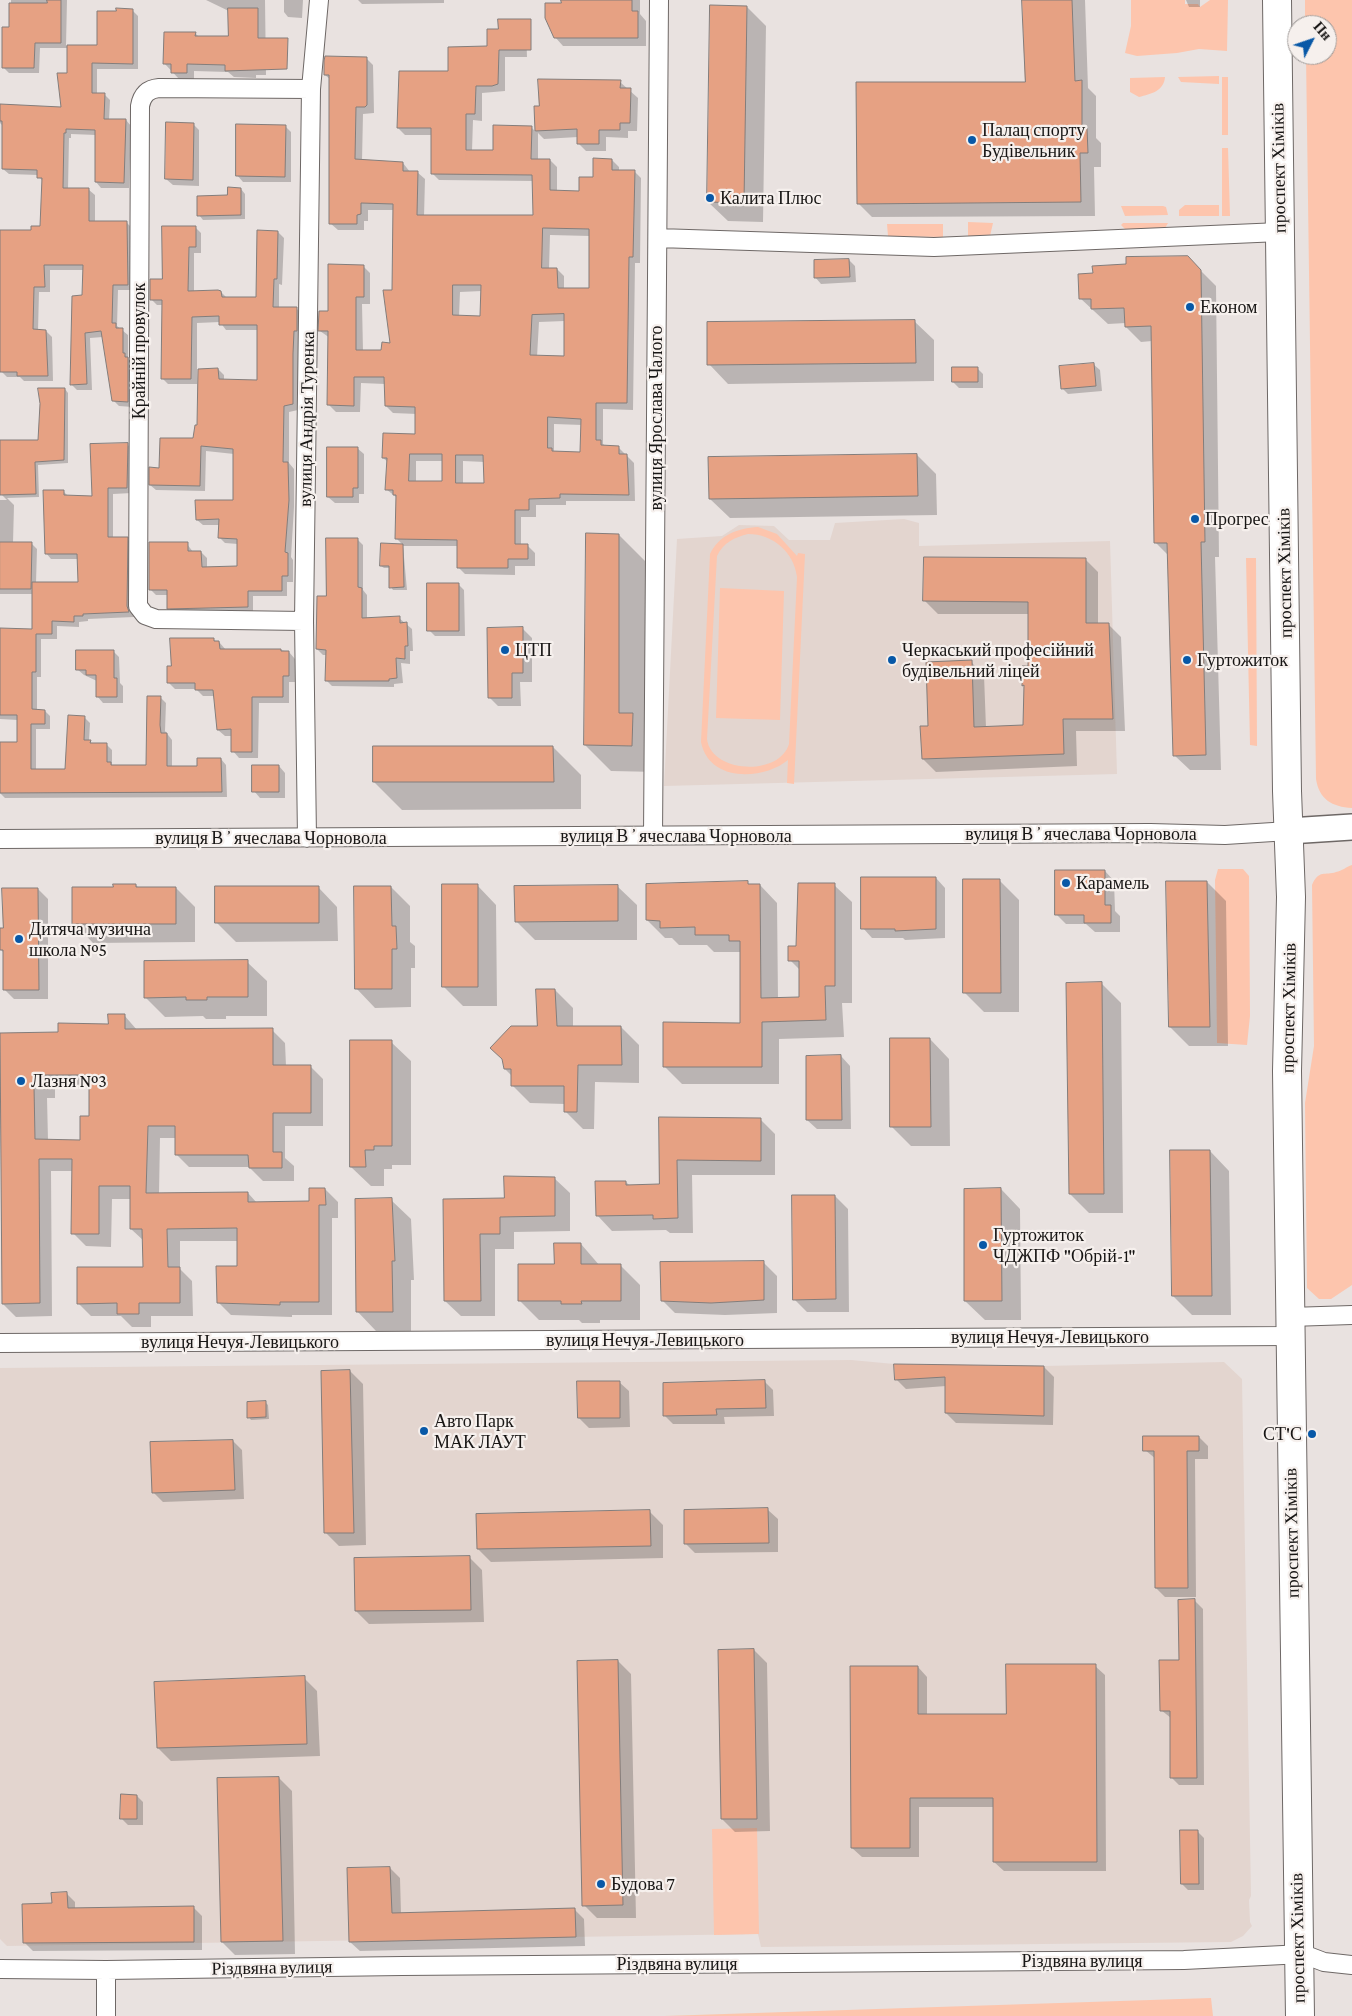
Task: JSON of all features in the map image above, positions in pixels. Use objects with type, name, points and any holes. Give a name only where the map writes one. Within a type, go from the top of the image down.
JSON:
[{"type":"main road","name":"проспект Хіміків","points":[[1277,0],[1288,831],[1291,897],[1288,1071],[1290,1327],[1300,2016]]},
{"type":"main road","name":"вулиця Вʼячеслава Чорновола","points":[[1288,831],[1352,827]]},
{"type":"street","name":"вулиця Андрія Туренка","points":[[307,838],[304,621],[311,89],[318,0]]},
{"type":"street","name":"вулиця Ярослава Чалого","points":[[653,836],[660,0]]},
{"type":"street","name":"Крайній провулок","points":[[304,621],[156,619],[145,615],[138,606],[140,106],[141,100],[148,91],[159,88],[311,89]]},
{"type":"street","points":[[658,238],[934,247],[1280,232]]},
{"type":"street","name":"вулиця Вʼячеслава Чорновола","points":[[0,839],[1150,833],[1225,835],[1288,831]]},
{"type":"street","name":"вулиця Нечуя-Левицького","points":[[0,1343],[1290,1327],[1352,1315]]},
{"type":"street","name":"Різдвяна вулиця","points":[[0,1969],[106,1970],[1184,1960],[1299,1954],[1325,1962],[1352,1965]]},
{"type":"street","points":[[106,1970],[106,2016]]},
{"type":"shaded area","points":[[1131,0],[1185,0],[1185,4],[1198,4],[1200,7],[1210,0],[1228,0],[1227,51],[1199,49],[1177,53],[1137,56],[1125,53],[1131,26]]},
{"type":"shaded area","points":[[1305,0],[1352,0],[1352,808],[1338,806],[1323,797],[1316,779],[1306,65],[1337,65],[1337,15],[1305,15]]},
{"type":"shaded area","points":[[1219,76],[1219,84],[1181,82],[1178,77]]},
{"type":"shaded area","points":[[1165,77],[1162,86],[1152,93],[1139,97],[1130,92],[1130,78]]},
{"type":"shaded area","points":[[1222,77],[1228,77],[1228,135],[1222,135]]},
{"type":"shaded area","points":[[1222,148],[1228,148],[1230,216],[1222,216]]},
{"type":"shaded area","points":[[1185,205],[1219,205],[1219,216],[1179,216],[1179,210]]},
{"type":"shaded area","points":[[1121,206],[1163,206],[1166,207],[1168,215],[1125,216]]},
{"type":"shaded area","points":[[968,222],[993,223],[990,236],[968,237]]},
{"type":"shaded area","points":[[1123,223],[1168,223],[1164,230],[1127,231],[1121,225]]},
{"type":"shaded area","points":[[887,224],[943,224],[943,237],[888,236]]},
{"type":"shaded area","name":"Черкаський професійний будівельний ліцей","points":[[904,519],[919,523],[919,546],[1110,541],[1117,774],[664,786],[677,539],[722,536],[739,525],[774,526],[789,540],[830,540],[835,523]]},
{"type":"shaded area","points":[[758,527],[777,534],[797,556],[798,553],[805,554],[794,784],[787,783],[788,760],[778,767],[765,771],[739,774],[726,771],[715,765],[706,755],[701,742],[710,554],[724,537],[736,531]],"holes":[[[748,534],[774,541],[787,552],[792,560],[797,577],[789,744],[783,755],[773,762],[760,766],[746,767],[720,759],[711,750],[707,739],[717,556],[726,544],[734,539]]]},
{"type":"shaded area","points":[[1246,558],[1256,558],[1257,746],[1250,745]]},
{"type":"shaded area","points":[[720,588],[784,591],[780,720],[716,718]]},
{"type":"shaded area","points":[[1352,865],[1352,1285],[1331,1299],[1319,1299],[1307,1288],[1305,1103],[1314,1046],[1312,885],[1317,877],[1322,874],[1332,873]]},
{"type":"shaded area","points":[[1218,869],[1243,869],[1249,876],[1250,1016],[1247,1045],[1217,1043],[1215,880]]},
{"type":"shaded area","points":[[851,1360],[894,1364],[1044,1366],[1224,1362],[1242,1379],[1251,1896],[1249,1900],[1250,1922],[1252,1926],[1243,1936],[1231,1942],[761,1947],[758,1934],[7,1946],[0,1939],[0,1368]]},
{"type":"shaded area","points":[[757,1828],[759,1934],[714,1935],[712,1829]]},
{"type":"shaded area","points":[[1211,1998],[1213,2016],[664,2016]]},
{"type":"building","points":[[47,0],[61,0],[61,43],[35,43],[34,68],[2,68],[2,27],[9,27],[9,3],[47,3]]},
{"type":"building","points":[[561,0],[632,0],[632,11],[638,11],[638,38],[554,38],[545,18],[545,3],[561,3]]},
{"type":"building","name":"Палац спорту Будівельник","points":[[1022,0],[1072,0],[1075,81],[1082,80],[1082,128],[1087,128],[1088,153],[1080,153],[1081,202],[857,204],[856,82],[1025,82]]},
{"type":"building","points":[[710,5],[747,6],[744,203],[707,202]]},
{"type":"building","points":[[116,8],[133,9],[133,64],[92,63],[92,93],[105,93],[104,119],[126,119],[124,183],[95,182],[95,130],[66,129],[66,133],[64,133],[63,188],[89,188],[89,221],[127,221],[128,285],[113,285],[112,323],[116,323],[116,328],[123,328],[123,353],[125,353],[125,357],[128,357],[128,402],[112,401],[101,331],[85,333],[87,384],[70,385],[72,296],[82,295],[83,265],[44,265],[45,287],[34,287],[33,329],[46,330],[48,376],[17,376],[17,372],[0,372],[0,230],[31,230],[31,226],[40,226],[42,178],[37,178],[37,170],[2,169],[0,104],[61,107],[57,73],[67,73],[67,45],[97,45],[97,11],[116,11]]},
{"type":"building","points":[[228,8],[258,8],[258,38],[288,38],[287,69],[225,71],[225,65],[187,64],[187,73],[171,73],[171,64],[163,64],[164,32],[196,32],[195,36],[228,36]]},
{"type":"building","points":[[498,19],[531,19],[531,50],[499,50],[498,84],[476,86],[475,114],[466,114],[466,150],[493,150],[493,125],[532,126],[531,159],[550,159],[550,190],[579,191],[579,177],[593,177],[593,158],[612,159],[612,170],[635,170],[633,257],[629,257],[627,403],[596,403],[596,440],[601,440],[601,445],[619,446],[619,454],[627,454],[629,495],[560,494],[560,498],[529,499],[529,510],[515,510],[515,544],[528,544],[528,559],[508,559],[508,568],[457,568],[457,540],[395,539],[396,495],[393,495],[393,490],[385,490],[387,458],[382,458],[383,433],[415,434],[415,407],[385,406],[384,377],[354,377],[354,406],[327,405],[328,331],[318,331],[319,311],[328,311],[328,264],[364,265],[364,297],[356,297],[356,350],[381,350],[382,342],[390,343],[383,290],[392,290],[393,204],[361,203],[361,214],[357,215],[357,224],[329,224],[329,75],[324,75],[324,61],[325,56],[367,57],[367,105],[365,107],[356,107],[355,159],[403,162],[403,171],[418,171],[417,215],[533,215],[532,175],[431,174],[431,128],[397,128],[399,71],[448,71],[448,47],[487,46],[487,29],[498,29]],"holes":[[[543,228],[589,229],[589,288],[558,288],[557,268],[542,268]],[[453,285],[481,285],[480,316],[453,315]],[[564,314],[564,356],[530,355],[532,315]],[[548,417],[581,419],[580,452],[552,451],[552,448],[548,448]],[[410,454],[442,454],[442,481],[409,481]],[[456,455],[483,455],[484,483],[456,483]]]},
{"type":"building","points":[[538,79],[621,80],[620,88],[631,88],[630,123],[620,123],[620,130],[599,130],[599,144],[577,144],[577,129],[535,131],[534,106],[539,106]]},
{"type":"building","points":[[166,122],[194,123],[193,180],[165,179]]},
{"type":"building","points":[[236,124],[286,125],[285,177],[236,176]]},
{"type":"building","points":[[228,187],[241,188],[241,215],[197,216],[197,196],[227,195]]},
{"type":"building","points":[[162,226],[196,226],[196,247],[189,247],[188,291],[218,290],[221,291],[222,297],[256,297],[257,230],[278,231],[277,279],[274,279],[273,307],[297,307],[297,331],[294,331],[293,354],[293,404],[284,406],[283,462],[288,462],[289,500],[285,552],[288,553],[288,576],[282,576],[282,591],[248,591],[248,607],[167,609],[167,590],[149,590],[149,542],[188,542],[188,551],[201,551],[202,567],[237,566],[237,539],[218,538],[219,519],[196,520],[195,500],[233,500],[233,449],[201,446],[200,486],[149,485],[149,467],[159,468],[160,438],[193,438],[195,425],[197,425],[198,369],[218,368],[219,379],[257,380],[257,325],[219,325],[219,316],[192,317],[191,379],[161,379],[162,300],[150,300],[150,279],[162,279]]},
{"type":"building","points":[[1188,256],[1201,270],[1205,542],[1201,542],[1206,755],[1173,756],[1167,543],[1154,543],[1151,326],[1125,327],[1124,308],[1091,309],[1091,299],[1079,299],[1078,274],[1093,273],[1092,266],[1126,264],[1126,257]]},
{"type":"building","points":[[849,259],[850,277],[814,278],[814,260]]},
{"type":"building","points":[[915,320],[916,363],[707,365],[707,322]]},
{"type":"building","points":[[1094,363],[1096,386],[1061,389],[1059,366]]},
{"type":"building","points":[[952,367],[978,367],[978,382],[952,382]]},
{"type":"building","points":[[38,388],[65,388],[64,460],[35,462],[36,494],[0,495],[0,440],[38,440],[40,404]]},
{"type":"building","points":[[128,443],[127,488],[108,488],[108,537],[128,537],[127,606],[129,612],[83,614],[83,616],[74,616],[74,622],[52,621],[52,634],[36,634],[36,672],[32,672],[32,709],[45,710],[45,724],[31,724],[31,769],[65,769],[68,715],[85,716],[84,740],[91,740],[90,743],[107,743],[107,762],[111,762],[111,765],[146,765],[147,696],[161,696],[160,725],[161,733],[167,733],[167,766],[197,766],[197,758],[221,758],[222,792],[0,793],[0,742],[17,742],[17,715],[0,715],[0,628],[32,629],[32,582],[78,582],[77,554],[45,554],[43,490],[64,490],[64,495],[92,496],[90,444]]},
{"type":"building","points":[[327,447],[358,447],[358,488],[353,488],[353,497],[327,497]]},
{"type":"building","points":[[917,454],[918,496],[709,499],[708,457]]},
{"type":"building","points":[[586,533],[619,534],[619,713],[633,713],[632,746],[584,745]]},
{"type":"building","points":[[326,538],[358,538],[358,587],[362,588],[362,618],[400,616],[400,623],[407,622],[408,646],[405,646],[405,659],[396,658],[397,678],[389,679],[389,681],[325,681],[326,650],[316,649],[317,596],[326,596]]},
{"type":"building","points":[[0,542],[32,542],[31,589],[0,589]]},
{"type":"building","points":[[381,543],[403,544],[404,587],[389,588],[389,566],[380,566]]},
{"type":"building","points":[[924,557],[1086,558],[1086,623],[1109,623],[1113,719],[1063,719],[1064,754],[922,759],[920,726],[928,726],[926,662],[972,660],[974,727],[1023,725],[1024,685],[1022,686],[1022,666],[1028,666],[1028,602],[923,601]]},
{"type":"building","points":[[427,583],[459,583],[459,631],[427,631]]},
{"type":"building","name":"ЦТП","points":[[523,627],[523,673],[512,673],[512,698],[488,698],[487,628]]},
{"type":"building","points":[[170,638],[214,638],[214,641],[219,641],[220,649],[281,649],[281,651],[289,651],[289,676],[283,676],[283,697],[252,697],[252,752],[231,752],[231,729],[217,730],[213,690],[195,690],[195,683],[167,683],[167,666],[171,666]]},
{"type":"building","points":[[76,650],[114,650],[114,678],[117,678],[117,697],[96,697],[96,675],[86,675],[86,670],[76,670]]},
{"type":"building","points":[[373,746],[553,746],[554,782],[373,782]]},
{"type":"building","points":[[252,765],[279,765],[279,792],[252,792]]},
{"type":"building","points":[[1055,870],[1105,870],[1105,905],[1111,905],[1111,923],[1084,923],[1084,915],[1055,915]]},
{"type":"building","points":[[861,877],[936,877],[936,929],[895,931],[895,929],[861,929]]},
{"type":"building","points":[[963,879],[1000,879],[1001,993],[963,993]]},
{"type":"building","points":[[748,881],[748,884],[760,884],[761,998],[799,997],[799,961],[788,961],[788,946],[796,946],[798,883],[835,883],[835,986],[825,986],[826,1020],[762,1022],[762,1067],[663,1067],[663,1022],[740,1023],[740,941],[729,941],[729,935],[695,935],[695,927],[660,928],[660,921],[646,920],[646,884]]},
{"type":"building","points":[[1166,881],[1207,881],[1210,1027],[1169,1027]]},
{"type":"building","points":[[113,884],[136,884],[136,887],[176,887],[176,924],[72,924],[72,887],[113,887]]},
{"type":"building","points":[[442,884],[478,884],[478,987],[442,987]]},
{"type":"building","points":[[618,885],[618,921],[515,922],[514,886]]},
{"type":"building","points":[[215,886],[319,886],[319,923],[215,923]]},
{"type":"building","points":[[354,886],[391,886],[392,926],[396,926],[397,949],[392,949],[392,989],[355,989]]},
{"type":"building","name":"Дитяча музична школа №5","points":[[2,888],[38,888],[39,990],[3,990],[3,950],[0,950],[0,928],[3,928]]},
{"type":"building","points":[[248,960],[248,997],[207,997],[207,1000],[186,1000],[186,997],[144,998],[144,961]]},
{"type":"building","points":[[1102,982],[1104,1194],[1069,1194],[1066,983]]},
{"type":"building","points":[[536,989],[555,989],[557,1026],[621,1026],[622,1065],[578,1065],[577,1112],[564,1112],[564,1086],[511,1086],[511,1069],[504,1069],[502,1059],[490,1048],[511,1026],[537,1026]]},
{"type":"building","points":[[108,1014],[125,1014],[125,1029],[273,1028],[273,1065],[311,1065],[311,1113],[273,1113],[273,1152],[282,1152],[282,1168],[249,1168],[248,1155],[175,1155],[175,1126],[148,1126],[146,1193],[248,1192],[248,1202],[309,1201],[309,1188],[325,1188],[326,1205],[319,1205],[319,1302],[280,1302],[280,1305],[217,1303],[216,1266],[237,1266],[237,1228],[167,1229],[168,1267],[180,1267],[180,1303],[139,1303],[139,1314],[117,1314],[117,1303],[77,1304],[77,1267],[143,1267],[142,1229],[130,1229],[130,1186],[99,1186],[99,1234],[71,1234],[72,1159],[39,1159],[40,1303],[2,1304],[0,1033],[58,1032],[58,1023],[108,1024]],"holes":[[[42,1075],[89,1075],[89,1116],[80,1116],[80,1140],[35,1139],[34,1086],[43,1086]]]},
{"type":"building","points":[[890,1038],[930,1038],[931,1127],[890,1127]]},
{"type":"building","points":[[350,1040],[392,1040],[392,1146],[374,1146],[374,1150],[365,1150],[366,1167],[350,1167]]},
{"type":"building","points":[[841,1055],[842,1120],[806,1120],[806,1056]]},
{"type":"building","points":[[659,1117],[761,1118],[761,1161],[677,1160],[678,1218],[653,1219],[653,1215],[596,1216],[595,1181],[626,1181],[626,1185],[659,1184]]},
{"type":"building","points":[[1170,1150],[1210,1150],[1212,1296],[1172,1296]]},
{"type":"building","points":[[504,1176],[555,1177],[555,1216],[500,1217],[500,1234],[480,1234],[481,1301],[444,1301],[443,1199],[504,1198]]},
{"type":"building","name":"Гуртожиток ЧДЖПФ \"Обрій-1\"","points":[[1001,1188],[1002,1301],[964,1301],[964,1189]]},
{"type":"building","points":[[792,1195],[835,1195],[836,1299],[793,1300]]},
{"type":"building","points":[[392,1198],[395,1261],[392,1261],[393,1312],[356,1312],[355,1199]]},
{"type":"building","points":[[554,1243],[581,1243],[581,1264],[621,1264],[621,1301],[581,1301],[582,1304],[561,1304],[561,1301],[518,1301],[518,1264],[554,1264]]},
{"type":"building","points":[[764,1261],[764,1300],[711,1303],[661,1301],[660,1262]]},
{"type":"building","points":[[894,1364],[1044,1366],[1044,1416],[945,1413],[945,1377],[895,1380]]},
{"type":"building","points":[[350,1370],[354,1533],[324,1533],[321,1371]]},
{"type":"building","points":[[765,1380],[766,1408],[716,1409],[717,1415],[663,1416],[663,1383]]},
{"type":"building","points":[[577,1381],[620,1381],[620,1418],[578,1418]]},
{"type":"building","points":[[266,1401],[266,1417],[247,1418],[247,1402]]},
{"type":"building","points":[[1143,1436],[1199,1436],[1199,1451],[1187,1451],[1188,1588],[1155,1588],[1154,1451],[1143,1451]]},
{"type":"building","points":[[233,1440],[235,1490],[152,1493],[150,1442]]},
{"type":"building","points":[[768,1508],[769,1543],[684,1544],[684,1510]]},
{"type":"building","points":[[650,1510],[651,1546],[477,1549],[476,1514]]},
{"type":"building","points":[[470,1556],[471,1610],[355,1611],[354,1558]]},
{"type":"building","points":[[1195,1599],[1197,1778],[1170,1778],[1170,1711],[1160,1711],[1159,1660],[1179,1660],[1178,1600]]},
{"type":"building","points":[[754,1649],[757,1819],[721,1819],[718,1650]]},
{"type":"building","points":[[618,1660],[623,1905],[582,1906],[577,1661]]},
{"type":"building","points":[[1006,1664],[1096,1664],[1097,1862],[993,1862],[993,1798],[910,1798],[910,1848],[851,1848],[850,1666],[918,1666],[918,1714],[1006,1714]]},
{"type":"building","points":[[305,1676],[307,1744],[157,1748],[154,1682]]},
{"type":"building","points":[[279,1777],[283,1941],[221,1942],[217,1778]]},
{"type":"building","points":[[121,1794],[137,1795],[137,1819],[120,1819]]},
{"type":"building","points":[[1180,1830],[1198,1830],[1199,1884],[1181,1884]]},
{"type":"building","points":[[390,1867],[392,1913],[575,1908],[576,1937],[349,1942],[347,1868]]},
{"type":"building","points":[[67,1892],[68,1908],[194,1906],[194,1942],[23,1943],[22,1904],[52,1903],[51,1893]]},
{"type":"place","name":"Палац спорту Будівельник","points":[[972,140]]},
{"type":"place","name":"Калита Плюс","points":[[710,198]]},
{"type":"place","name":"Економ","points":[[1190,307]]},
{"type":"place","name":"Прогрес","points":[[1195,519]]},
{"type":"place","name":"ЦТП","points":[[505,650]]},
{"type":"place","name":"Черкаський професійний будівельний ліцей","points":[[892,660]]},
{"type":"place","name":"Гуртожиток","points":[[1187,660]]},
{"type":"place","name":"Карамель","points":[[1066,883]]},
{"type":"place","name":"Дитяча музична школа №5","points":[[19,939]]},
{"type":"place","name":"Лазня №3","points":[[21,1081]]},
{"type":"place","name":"Гуртожиток ЧДЖПФ \"Обрій-1\"","points":[[983,1245]]},
{"type":"place","name":"Авто Парк МАК ЛАУТ","points":[[424,1431]]},
{"type":"place","name":"СТ'С","points":[[1312,1434]]},
{"type":"place","name":"Будова 7","points":[[601,1884]]}]
